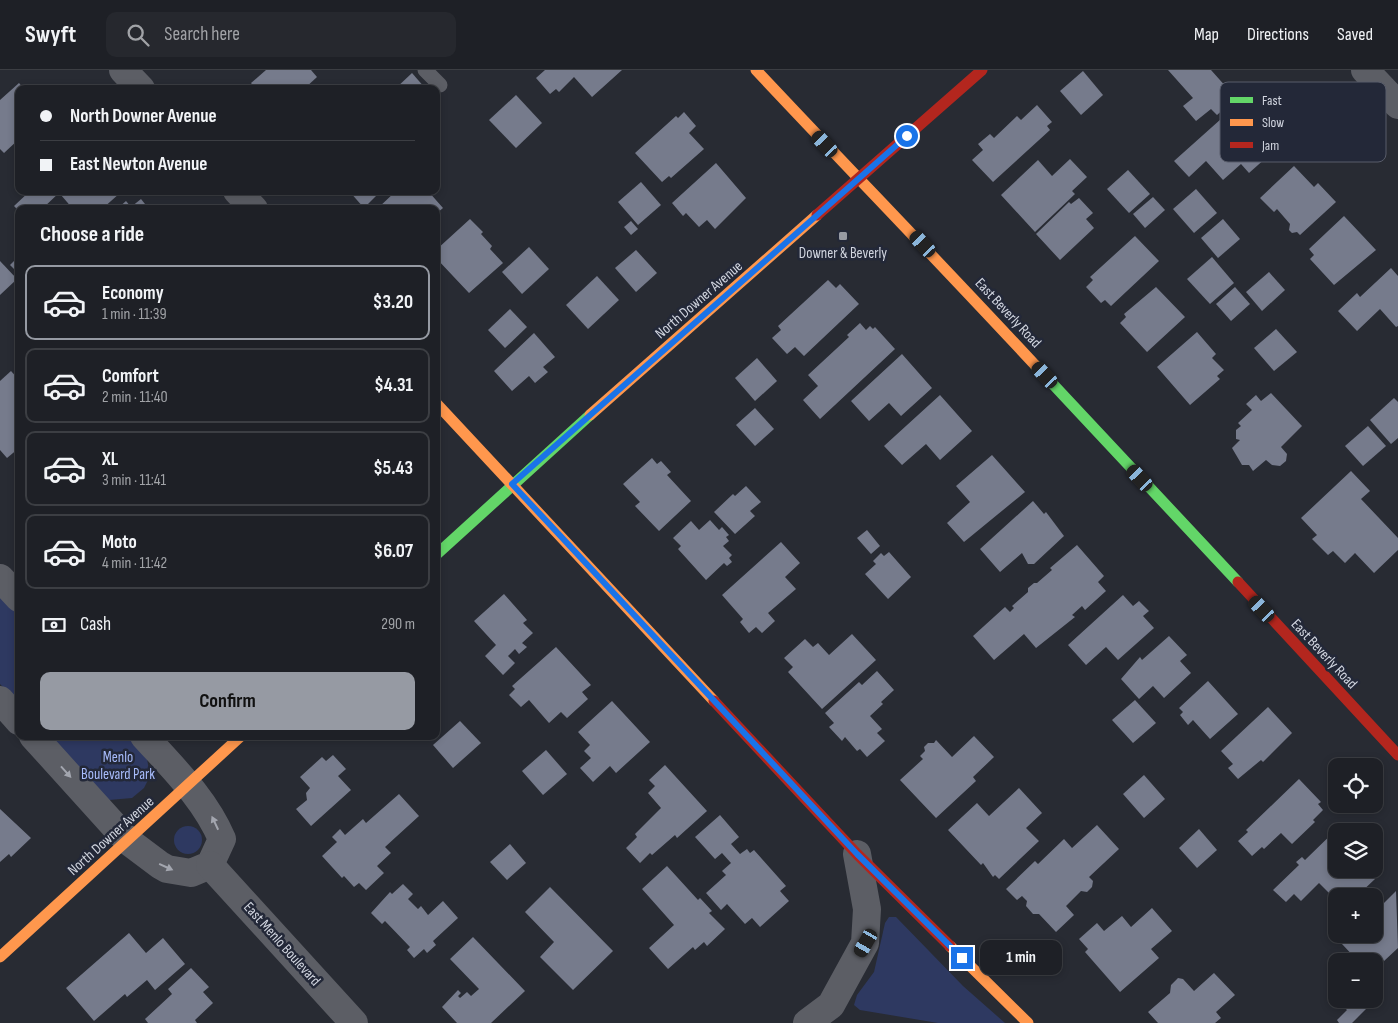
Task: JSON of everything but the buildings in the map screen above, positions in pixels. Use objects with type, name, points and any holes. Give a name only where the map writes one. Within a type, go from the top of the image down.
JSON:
[{"type":"street","points":[[123,70],[137,85]]},
{"type":"street","name":"East Beverly Road","points":[[756,70],[859,180],[896,214],[1398,755]]},
{"type":"street","name":"North Downer Avenue","points":[[440,551],[512,484],[982,70]]},
{"type":"street","points":[[1365,70],[1376,82]]},
{"type":"street","points":[[1386,92],[1398,105]]},
{"type":"street","points":[[241,195],[250,205]]},
{"type":"street","points":[[440,407],[857,854],[1028,1023]]},
{"type":"street","points":[[0,578],[15,594]]},
{"type":"street","points":[[0,700],[15,717]]},
{"type":"street","points":[[37,740],[128,841],[167,870],[191,873],[210,865],[222,839],[212,816],[148,740]]},
{"type":"street","name":"North Downer Avenue","points":[[0,957],[237,740]]},
{"type":"street","points":[[807,1023],[831,1005],[866,943],[867,909],[857,854]]},
{"type":"street","name":"East Menlo Boulevard","points":[[210,865],[354,1023]]},
{"type":"lane","points":[[426,70],[440,85]]},
{"type":"green space","points":[[0,595],[15,611],[15,700],[0,684]]},
{"type":"green space","name":"Menlo Boulevard Park","points":[[53,740],[135,740],[146,753],[150,776],[144,788],[132,798],[109,800]]},
{"type":"green space","points":[[188,826],[198,830],[202,840],[198,850],[188,854],[178,850],[174,840],[178,830]]},
{"type":"green space","points":[[889,917],[896,917],[963,986],[1005,1023],[938,1023],[860,1010],[854,1005],[857,995],[874,972],[885,923]]},
{"type":"traffic: fast","points":[[1035,365],[1238,582]]},
{"type":"traffic: fast","points":[[440,551],[590,415]]},
{"type":"traffic: slow","points":[[756,70],[1035,365]]},
{"type":"traffic: slow","points":[[590,415],[817,215]]},
{"type":"traffic: slow","points":[[440,407],[714,701]]},
{"type":"traffic: slow","points":[[0,957],[237,740]]},
{"type":"traffic: slow","points":[[950,946],[1028,1023]]},
{"type":"traffic: jam","points":[[817,215],[982,70]]},
{"type":"traffic: jam","points":[[1238,582],[1398,755]]},
{"type":"traffic: jam","points":[[714,701],[857,854],[950,946]]},
{"type":"place","name":"Downer & Beverly","points":[[843,236]]},
{"type":"route","points":[[907,136],[512,484],[857,854],[962,958]]}]
